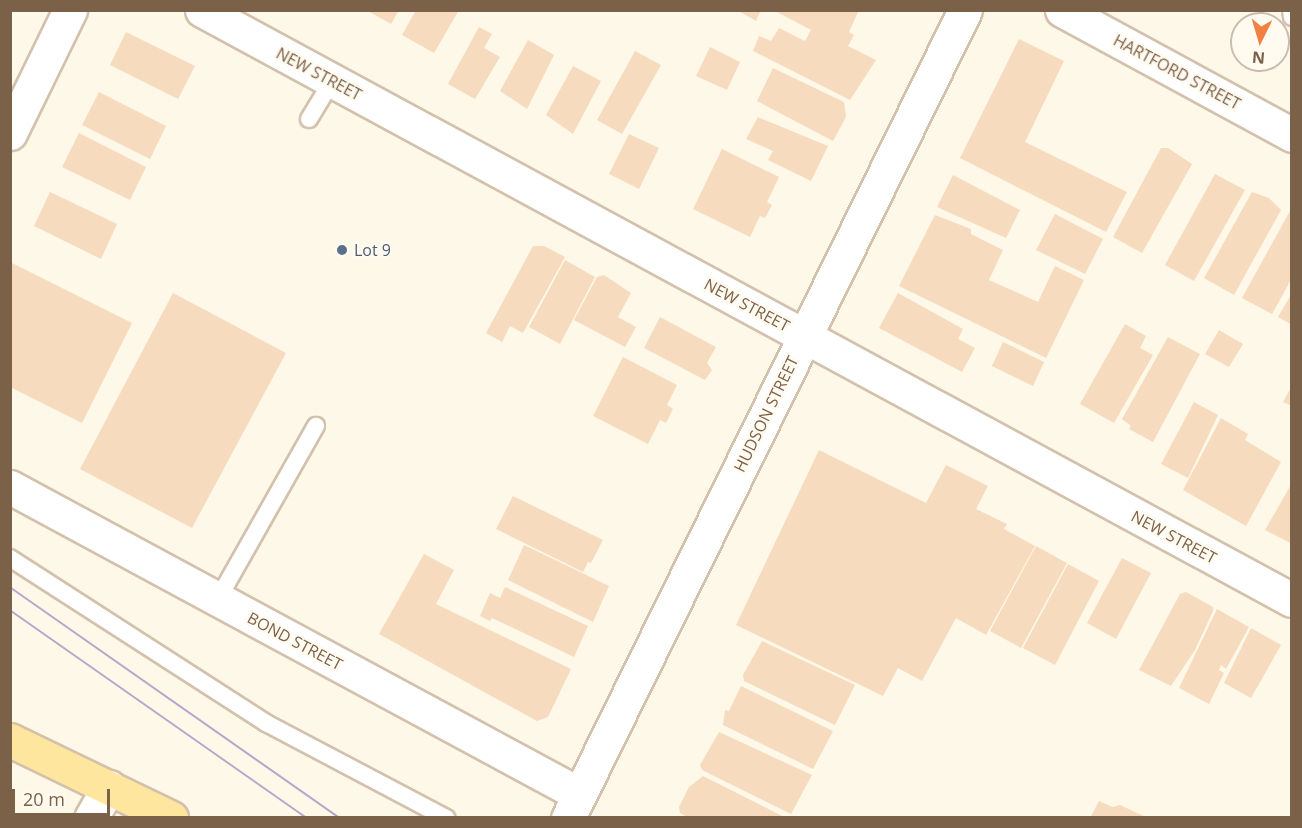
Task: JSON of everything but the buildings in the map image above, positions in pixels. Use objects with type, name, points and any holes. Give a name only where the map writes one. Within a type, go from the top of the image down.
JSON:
[{"type":"main road","points":[[10,740],[171,818]]},
{"type":"street","points":[[10,134],[70,10]]},
{"type":"street","name":"NEW STREET","points":[[202,10],[1292,600]]},
{"type":"street","name":"HUDSON STREET","points":[[574,806],[965,10]]},
{"type":"street","name":"HARTFORD STREET","points":[[1075,14],[1292,135]]},
{"type":"street","name":"BOND STREET","points":[[10,487],[218,599],[574,806]]},
{"type":"street","points":[[91,818],[109,788]]},
{"type":"lane","points":[[1291,10],[1292,17]]},
{"type":"lane","points":[[309,119],[332,81]]},
{"type":"lane","points":[[218,599],[316,426]]},
{"type":"lane","points":[[10,558],[266,723],[446,818]]},
{"type":"tram line","points":[[10,587],[340,818]]},
{"type":"tram line","points":[[10,610],[307,818]]},
{"type":"place","name":"Lot 9","points":[[342,250]]}]
